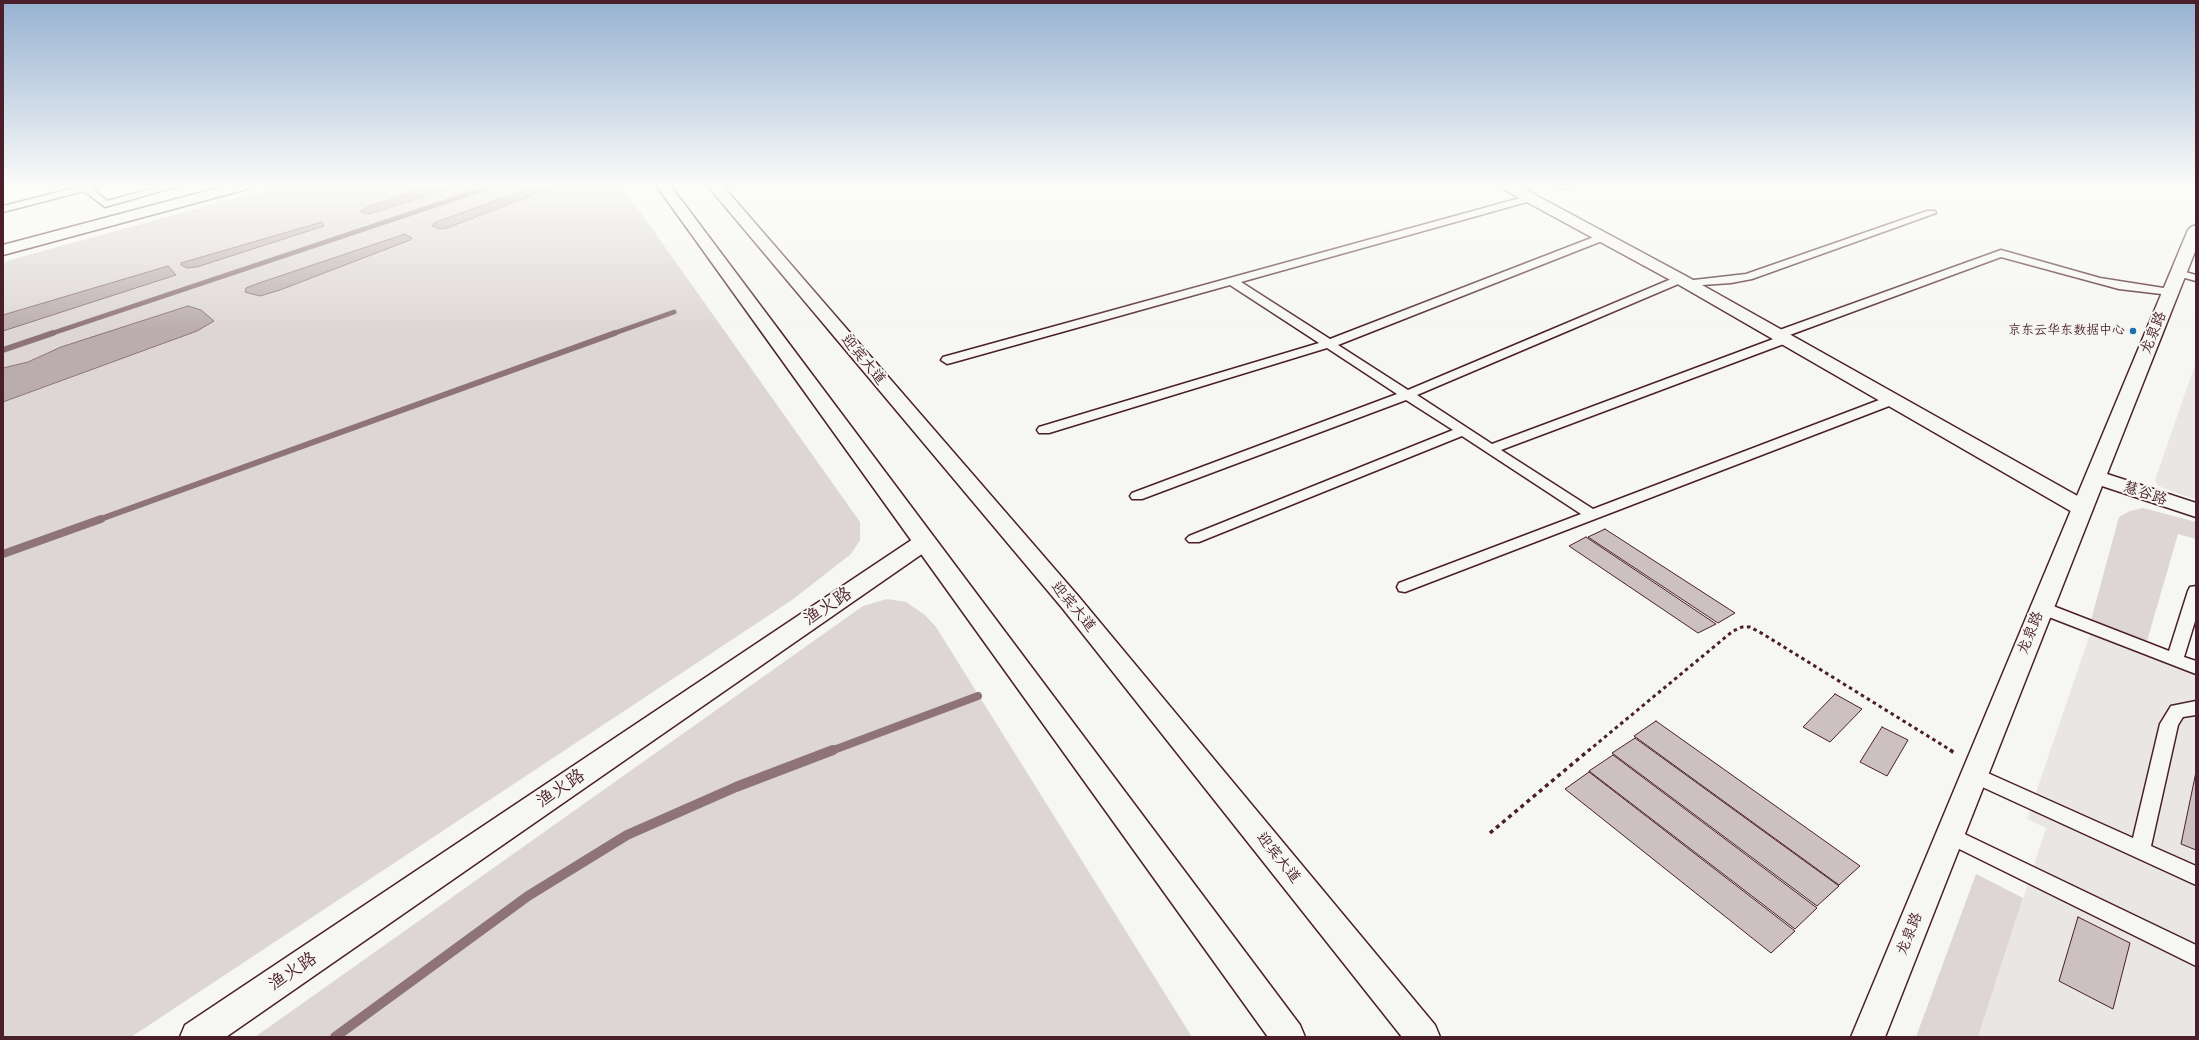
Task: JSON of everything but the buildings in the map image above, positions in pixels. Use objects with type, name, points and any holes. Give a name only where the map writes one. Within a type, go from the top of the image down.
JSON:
[{"type":"main road","points":[[3,250],[65,234]]},
{"type":"main road","points":[[698,234],[1288,1037]]},
{"type":"main road","name":"迎宾大道","points":[[755,234],[1071,603],[1423,1037]]},
{"type":"main road","points":[[1598,234],[2082,508]]},
{"type":"main road","name":"龙泉路","points":[[1868,1037],[2094,477],[2182,281],[2195,234]]},
{"type":"main road","name":"慧谷路","points":[[2094,477],[2196,510]]},
{"type":"main road","name":"渔火路","points":[[197,1037],[924,542]]},
{"type":"lane","points":[[947,360],[1403,234]]},
{"type":"lane","points":[[1137,496],[1406,394],[1684,281],[1732,280],[1748,276],[1872,234]]},
{"type":"lane","points":[[1044,430],[1329,344],[1603,236]]},
{"type":"lane","points":[[1491,450],[2002,253],[2112,284],[2182,281]]},
{"type":"lane","points":[[1232,281],[1592,515]]},
{"type":"lane","points":[[1405,587],[1892,400]]},
{"type":"lane","points":[[1194,539],[1463,431]]},
{"type":"lane","points":[[2175,659],[2196,591]]},
{"type":"lane","points":[[2042,608],[2196,668]]},
{"type":"lane","points":[[2140,851],[2170,724],[2177,711],[2196,708]]},
{"type":"lane","points":[[1976,771],[2140,851],[2196,876]]},
{"type":"lane","points":[[1950,835],[2196,956]]},
{"type":"path","points":[[1490,833],[1733,631],[1742,627],[1750,627],[1763,634],[1976,771]]},
{"type":"shaded area","points":[[107,234],[655,234],[860,522],[860,540],[851,554],[792,600],[131,1037],[3,1037],[3,262]]},
{"type":"shaded area","points":[[282,234],[301,234],[197,267],[187,268],[181,265],[181,263]]},
{"type":"shaded area","points":[[405,234],[412,238],[280,290],[260,296],[245,292],[246,288],[259,283]]},
{"type":"shaded area","points":[[168,266],[176,275],[3,331],[3,315]]},
{"type":"shaded area","points":[[188,306],[201,310],[214,321],[197,331],[3,402],[3,368],[28,362],[61,347]]},
{"type":"shaded area","points":[[2196,362],[2196,500],[2158,486],[2155,480]]},
{"type":"shaded area","points":[[2143,508],[2196,522],[2196,539],[2178,534],[2147,641],[2091,620],[2119,517],[2130,511]]},
{"type":"shaded area","points":[[887,599],[906,602],[925,615],[936,627],[1192,1037],[255,1037],[863,606]]},
{"type":"shaded area","points":[[2090,634],[2196,675],[2196,1037],[1978,1037],[2046,828],[2027,819]]},
{"type":"shaded area","points":[[1976,874],[2023,898],[1978,1037],[1916,1037]]},
{"type":"waterway","points":[[50,334],[351,234]]},
{"type":"waterway","points":[[612,334],[674,312]]},
{"type":"waterway","points":[[3,350],[53,333]]},
{"type":"waterway","points":[[98,520],[615,333]]},
{"type":"waterway","points":[[3,554],[101,519]]},
{"type":"waterway","points":[[831,751],[978,696]]},
{"type":"waterway","points":[[335,1037],[528,896],[627,835],[736,787],[833,750]]},
{"type":"place","name":"京东云华东数据中心","points":[[2133,331]]}]
